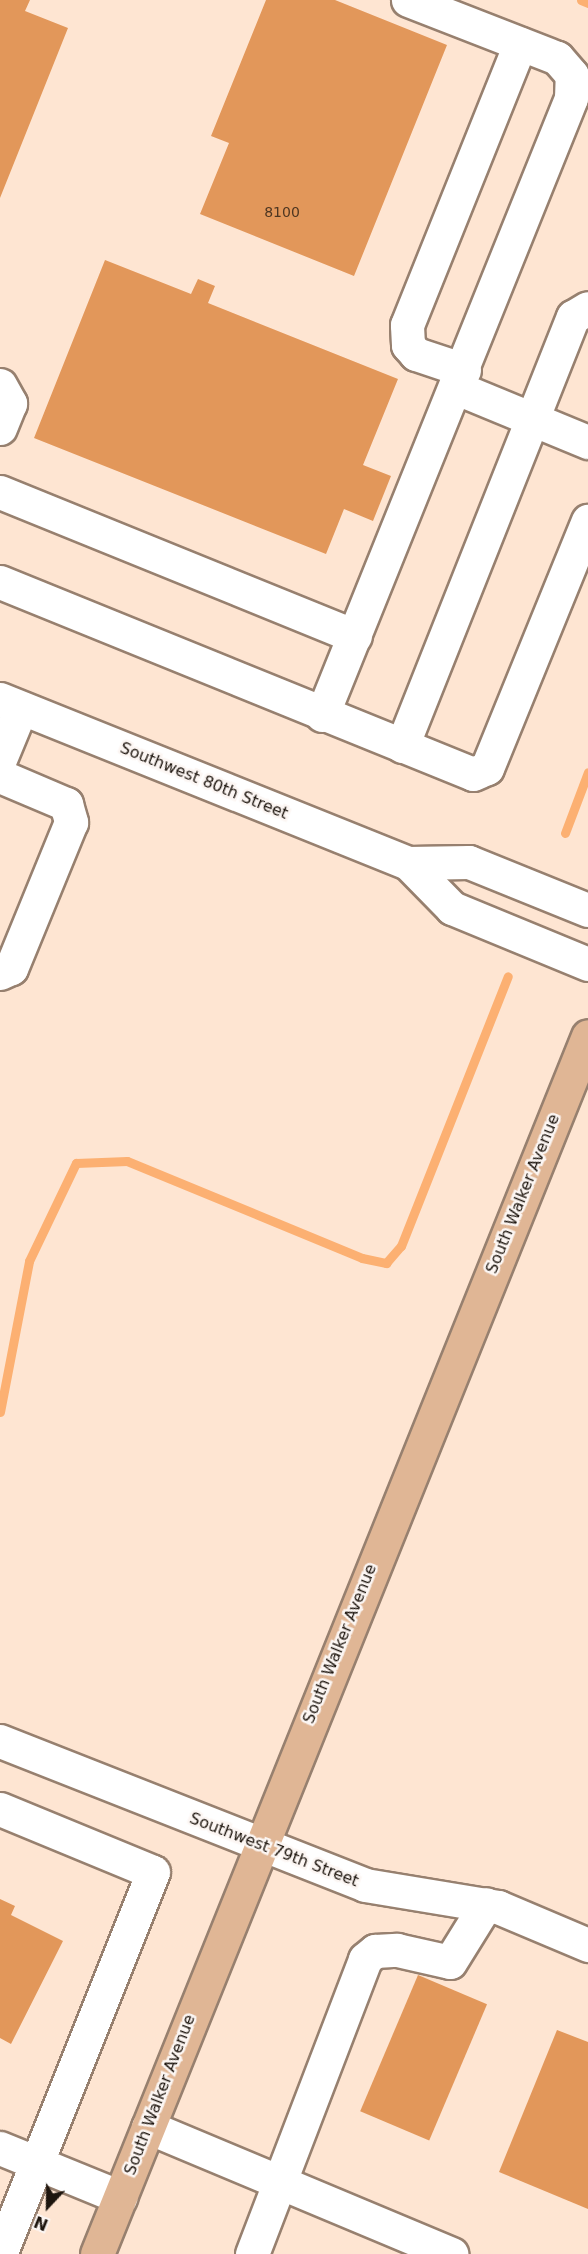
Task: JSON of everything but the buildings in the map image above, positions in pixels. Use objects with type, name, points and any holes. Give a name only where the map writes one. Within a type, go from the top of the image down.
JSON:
[{"type":"main road","name":"South Walker Avenue","points":[[97,2254],[258,1844],[588,1036]]},
{"type":"street","points":[[322,715],[461,379],[571,98],[572,75],[557,58],[408,0]]},
{"type":"street","points":[[520,44],[407,326],[408,345],[416,354],[536,421],[588,442]]},
{"type":"street","points":[[402,746],[536,421],[573,317],[588,308]]},
{"type":"street","points":[[0,385],[10,403],[0,428]]},
{"type":"street","points":[[0,492],[355,636]]},
{"type":"street","points":[[0,582],[322,715],[473,774],[487,768],[588,521]]},
{"type":"street","points":[[0,759],[10,704]]},
{"type":"street","name":"Southwest 80th Street","points":[[10,704],[408,863],[469,862],[588,910]]},
{"type":"street","points":[[0,776],[66,804],[71,822],[11,968],[0,973]]},
{"type":"street","name":"Southwest 80th Street","points":[[408,863],[452,908],[588,964]]},
{"type":"street","name":"Southwest 79th Street","points":[[0,1741],[365,1885],[486,1904],[588,1945]]},
{"type":"street","points":[[0,1809],[153,1872],[0,2254]]},
{"type":"street","points":[[252,2254],[365,1959],[375,1951],[397,1950],[450,1962],[486,1904]]},
{"type":"street","points":[[148,2127],[452,2254]]},
{"type":"street","points":[[0,2148],[120,2197]]},
{"type":"waterway","points":[[581,0],[588,3]]},
{"type":"waterway","points":[[565,833],[588,772]]},
{"type":"waterway","points":[[0,1412],[29,1261],[76,1163],[127,1161],[362,1258],[386,1263],[401,1246],[508,976]]}]
